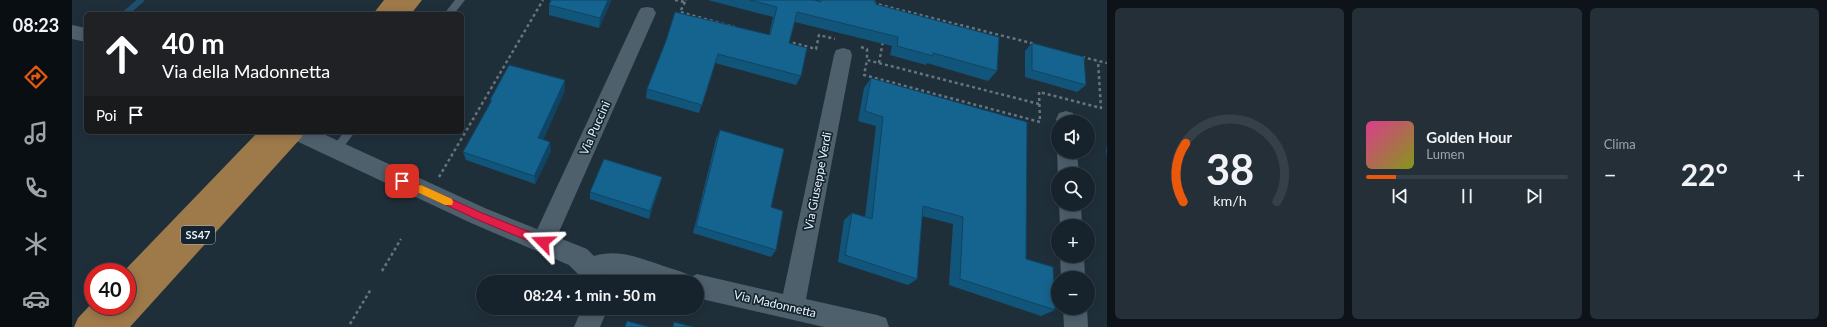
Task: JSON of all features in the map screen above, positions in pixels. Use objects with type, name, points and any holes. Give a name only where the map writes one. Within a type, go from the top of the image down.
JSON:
[{"type":"highway","points":[[384,12],[394,0]]},
{"type":"highway","points":[[402,12],[413,0]]},
{"type":"highway","name":"SS47","points":[[136,276],[283,135]]},
{"type":"highway","name":"SS47","points":[[113,327],[283,135]]},
{"type":"highway","points":[[87,327],[98,315]]},
{"type":"street","name":"Via Puccini","points":[[543,242],[647,13]]},
{"type":"street","points":[[72,32],[84,35]]},
{"type":"street","name":"Via Giuseppe Verdi","points":[[792,307],[847,47]]},
{"type":"street","points":[[283,135],[335,150],[479,216],[578,257],[592,275],[603,263],[615,262],[658,275]]},
{"type":"street","name":"Via Madonnetta","points":[[704,288],[877,327]]},
{"type":"street","points":[[587,327],[592,315]]},
{"type":"street","points":[[1075,315],[1076,327]]},
{"type":"lane","points":[[451,12],[460,0]]},
{"type":"lane","points":[[335,150],[348,134]]},
{"type":"path","points":[[464,134],[543,0]]},
{"type":"path","points":[[675,0],[685,1],[680,12],[741,28]]},
{"type":"path","points":[[868,2],[1038,45]]},
{"type":"path","points":[[888,14],[889,7]]},
{"type":"path","points":[[786,41],[816,49],[819,35],[847,47],[867,49],[867,60],[864,75],[1040,122],[1039,92],[1101,108],[1098,61]]},
{"type":"path","points":[[879,63],[884,35]]},
{"type":"path","points":[[1076,55],[1107,63]]},
{"type":"path","points":[[867,60],[1040,104]]},
{"type":"path","points":[[429,193],[464,134]]},
{"type":"path","points":[[382,271],[402,239]]},
{"type":"path","points":[[350,324],[371,289]]},
{"type":"building","points":[[551,0],[608,0],[600,18],[549,5]]},
{"type":"building","points":[[750,0],[814,0],[821,2],[821,0],[875,0],[875,4],[999,37],[997,71],[933,53],[933,56],[897,46],[898,37],[797,12],[789,43],[807,48],[801,76],[718,54],[702,105],[647,89],[666,41],[675,12],[770,35],[777,7]]},
{"type":"building","points":[[1032,43],[1084,57],[1086,85],[1032,70]]},
{"type":"building","points":[[509,65],[565,80],[538,138],[550,142],[534,176],[463,152],[492,100],[490,100]]},
{"type":"building","points":[[871,78],[1027,122],[1026,259],[1053,267],[1053,271],[1051,271],[1051,309],[960,279],[963,217],[923,206],[917,279],[845,255],[852,213],[872,219],[883,117],[865,111]]},
{"type":"building","points":[[720,130],[784,149],[771,207],[783,211],[776,250],[696,226]]},
{"type":"building","points":[[604,159],[662,177],[650,211],[590,192]]},
{"type":"building","points":[[627,321],[649,327],[625,327]]},
{"type":"building","points":[[674,322],[693,327],[673,327]]},
{"type":"waterway","points":[[127,12],[141,0]]},
{"type":"slow traffic","points":[[421,189],[449,202]]},
{"type":"route","points":[[402,181],[479,216],[543,242]]}]
